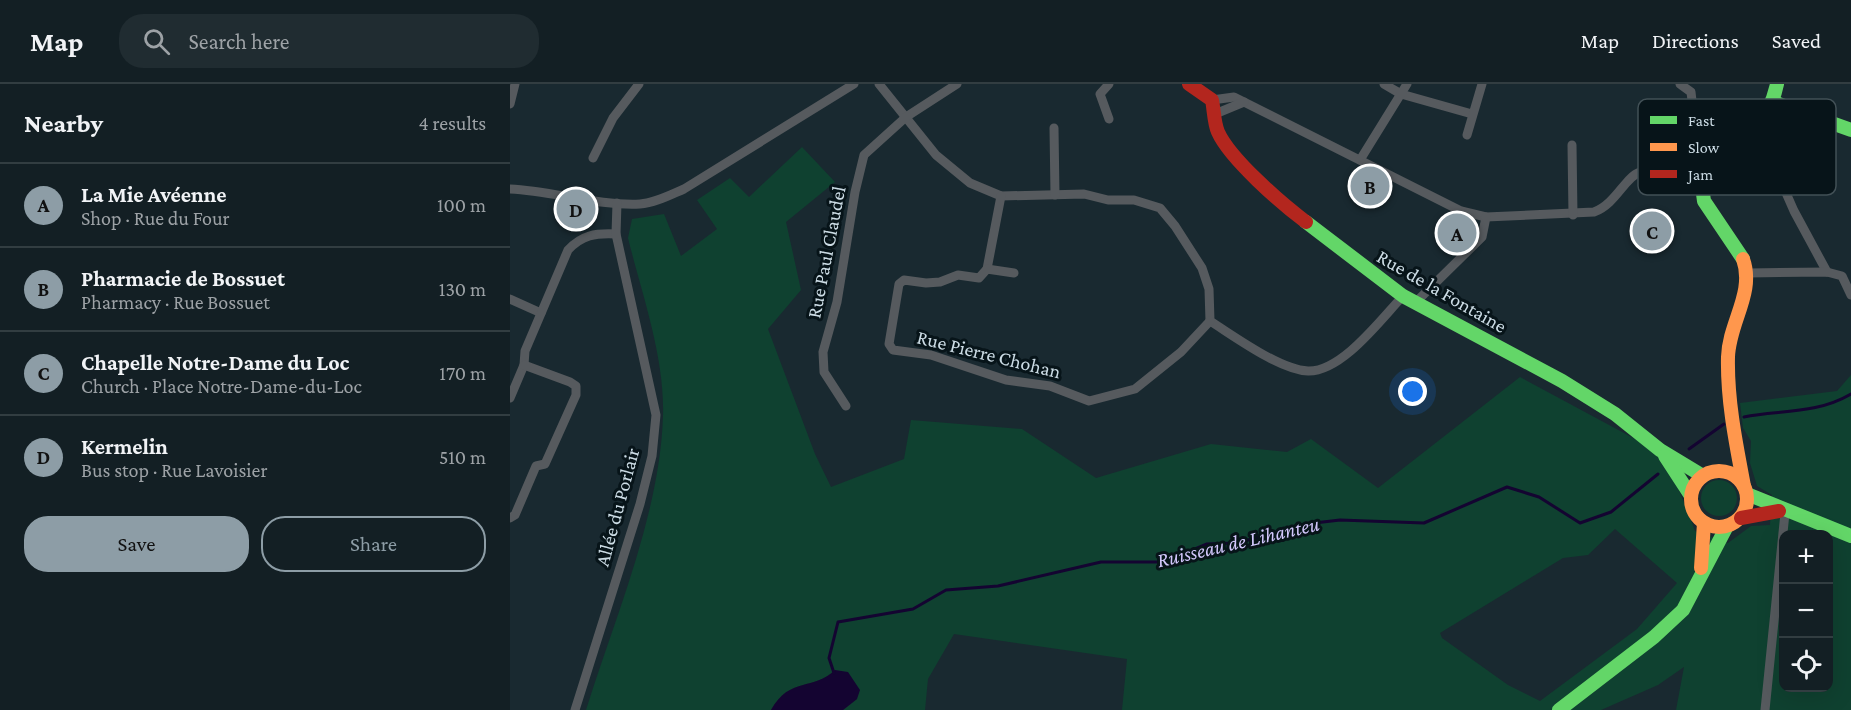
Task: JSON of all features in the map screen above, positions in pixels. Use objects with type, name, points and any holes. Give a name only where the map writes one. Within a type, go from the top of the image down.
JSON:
[{"type":"main road","points":[[1189,84],[1212,100]]},
{"type":"main road","points":[[1774,99],[1777,84]]},
{"type":"main road","name":"Rue de la Fontaine","points":[[1212,100],[1218,132],[1236,156],[1285,206],[1403,296],[1562,381],[1615,414],[1660,450],[1703,476]]},
{"type":"main road","points":[[1836,125],[1851,130]]},
{"type":"main road","points":[[1701,195],[1741,253],[1748,273],[1747,288],[1731,328],[1728,349],[1736,447],[1745,490],[1745,511],[1741,518]]},
{"type":"main road","points":[[1724,472],[1736,447]]},
{"type":"main road","name":"Rue de la Fontaine","points":[[1660,450],[1691,496]]},
{"type":"main road","points":[[1782,512],[1741,518],[1727,526],[1711,526],[1704,523],[1694,511],[1691,496],[1693,489],[1703,476],[1724,472],[1732,474],[1745,490],[1782,512],[1824,524],[1851,536]]},
{"type":"main road","points":[[1700,576],[1704,523]]},
{"type":"main road","points":[[1559,710],[1669,625],[1693,595],[1700,576],[1727,526]]},
{"type":"street","points":[[510,104],[515,84]]},
{"type":"street","points":[[593,158],[613,118],[639,84]]},
{"type":"street","points":[[510,189],[542,191],[616,203],[642,204],[684,189],[854,84]]},
{"type":"street","points":[[879,84],[936,155],[970,183],[1000,196],[1084,195],[1108,200],[1134,200],[1160,208],[1175,226],[1202,268],[1209,290],[1210,321],[1278,361],[1298,370],[1320,370],[1350,352],[1403,296]]},
{"type":"street","name":"Rue Paul Claudel","points":[[846,406],[824,372],[823,352],[848,246],[855,192],[864,155],[906,117],[957,84]]},
{"type":"street","points":[[1108,119],[1100,94],[1109,84]]},
{"type":"street","points":[[1384,84],[1401,94],[1472,114]]},
{"type":"street","points":[[1360,160],[1407,84]]},
{"type":"street","points":[[1467,135],[1482,84]]},
{"type":"street","points":[[1680,84],[1691,92],[1692,99]]},
{"type":"street","points":[[1212,100],[1233,98],[1244,102],[1461,211],[1486,217],[1537,214],[1573,215],[1605,208],[1638,172]]},
{"type":"street","points":[[1215,114],[1244,102]]},
{"type":"street","points":[[1054,128],[1055,195]]},
{"type":"street","points":[[1572,145],[1573,215]]},
{"type":"street","points":[[1787,195],[1827,272]]},
{"type":"street","points":[[987,269],[1000,196]]},
{"type":"street","name":"Allée du Porlair","points":[[576,710],[640,504],[652,456],[656,414],[616,234],[616,203]]},
{"type":"street","points":[[1416,302],[1482,237],[1486,217]]},
{"type":"street","points":[[510,398],[525,365],[525,351],[568,250],[577,240],[588,235],[616,234]]},
{"type":"street","name":"Rue Pierre Chohan","points":[[1014,273],[987,269],[979,278],[958,275],[940,282],[904,280],[899,284],[889,344],[893,350],[931,355],[1006,380],[1050,386],[1089,401],[1135,389],[1181,352],[1210,321]]},
{"type":"street","points":[[1748,273],[1827,272],[1842,276],[1851,295]]},
{"type":"street","points":[[510,299],[541,313]]},
{"type":"street","points":[[510,518],[515,515],[536,466],[545,464],[552,454],[576,395],[576,386],[570,382],[525,365]]},
{"type":"street","points":[[1765,710],[1782,512]]},
{"type":"green space","points":[[802,147],[835,182],[786,222],[801,290],[768,329],[815,454],[831,487],[904,459],[911,420],[1022,429],[1096,478],[1211,444],[1287,452],[1311,439],[1378,488],[1520,377],[1650,447],[1671,476],[1695,531],[1728,543],[1751,526],[1770,525],[1772,495],[1757,486],[1750,463],[1751,441],[1743,428],[1740,403],[1837,391],[1851,375],[1851,710],[1676,710],[1684,667],[1658,685],[1601,710],[1122,710],[1127,659],[954,634],[928,679],[925,710],[843,710],[857,699],[835,670],[819,680],[786,692],[771,710],[586,710],[645,528],[660,453],[663,394],[652,326],[628,238],[632,219],[664,214],[681,256],[717,229],[697,200],[730,178],[749,197]],"holes":[[[1615,529],[1677,583],[1637,629],[1540,701],[1508,685],[1442,638],[1440,633],[1563,558],[1588,555]]]},
{"type":"green space","points":[[1719,480],[1732,485],[1737,498],[1732,511],[1719,516],[1706,511],[1701,498],[1706,485]]},
{"type":"shaded area","points":[[835,670],[848,672],[860,690],[857,699],[843,710],[771,710],[786,692],[819,680]]},
{"type":"waterway","name":"Ruisseau de Lihanteu","points":[[1744,417],[1812,408],[1851,394]]},
{"type":"waterway","name":"Ruisseau de Lihanteu","points":[[1689,449],[1724,424]]},
{"type":"waterway","name":"Ruisseau de Lihanteu","points":[[834,673],[829,658],[838,622],[913,609],[946,590],[998,586],[1101,562],[1164,562],[1207,544],[1237,543],[1306,524],[1340,520],[1424,523],[1507,487],[1539,497],[1580,523],[1611,512],[1658,474]]},
{"type":"traffic: fast","points":[[1772,99],[1777,84]]},
{"type":"traffic: fast","points":[[1836,125],[1851,130]]},
{"type":"traffic: fast","points":[[1703,195],[1704,201],[1743,259]]},
{"type":"traffic: fast","points":[[1306,222],[1403,296],[1562,381],[1615,414],[1660,450],[1703,476]]},
{"type":"traffic: fast","points":[[1665,456],[1691,496]]},
{"type":"traffic: fast","points":[[1747,494],[1851,536]]},
{"type":"traffic: fast","points":[[1559,710],[1654,637],[1683,610],[1727,526]]},
{"type":"traffic: slow","points":[[1743,259],[1746,284],[1729,344],[1728,373],[1735,438],[1744,486]]},
{"type":"traffic: slow","points":[[1719,471],[1730,473],[1739,479],[1745,488],[1747,499],[1745,510],[1739,519],[1730,525],[1719,527],[1708,525],[1699,519],[1693,510],[1691,499],[1693,488],[1699,479],[1708,473],[1719,471]]},
{"type":"traffic: slow","points":[[1701,568],[1704,523]]},
{"type":"traffic: jam","points":[[1189,84],[1212,100],[1218,132],[1233,155],[1271,193],[1306,222]]},
{"type":"traffic: jam","points":[[1741,518],[1779,511]]},
{"type":"place","name":"Pharmacie de Bossuet","points":[[1370,186]]},
{"type":"place","name":"Kermelin","points":[[576,209]]},
{"type":"place","name":"Chapelle Notre-Dame du Loc","points":[[1652,231]]},
{"type":"place","name":"La Mie Avéenne","points":[[1457,233]]}]
